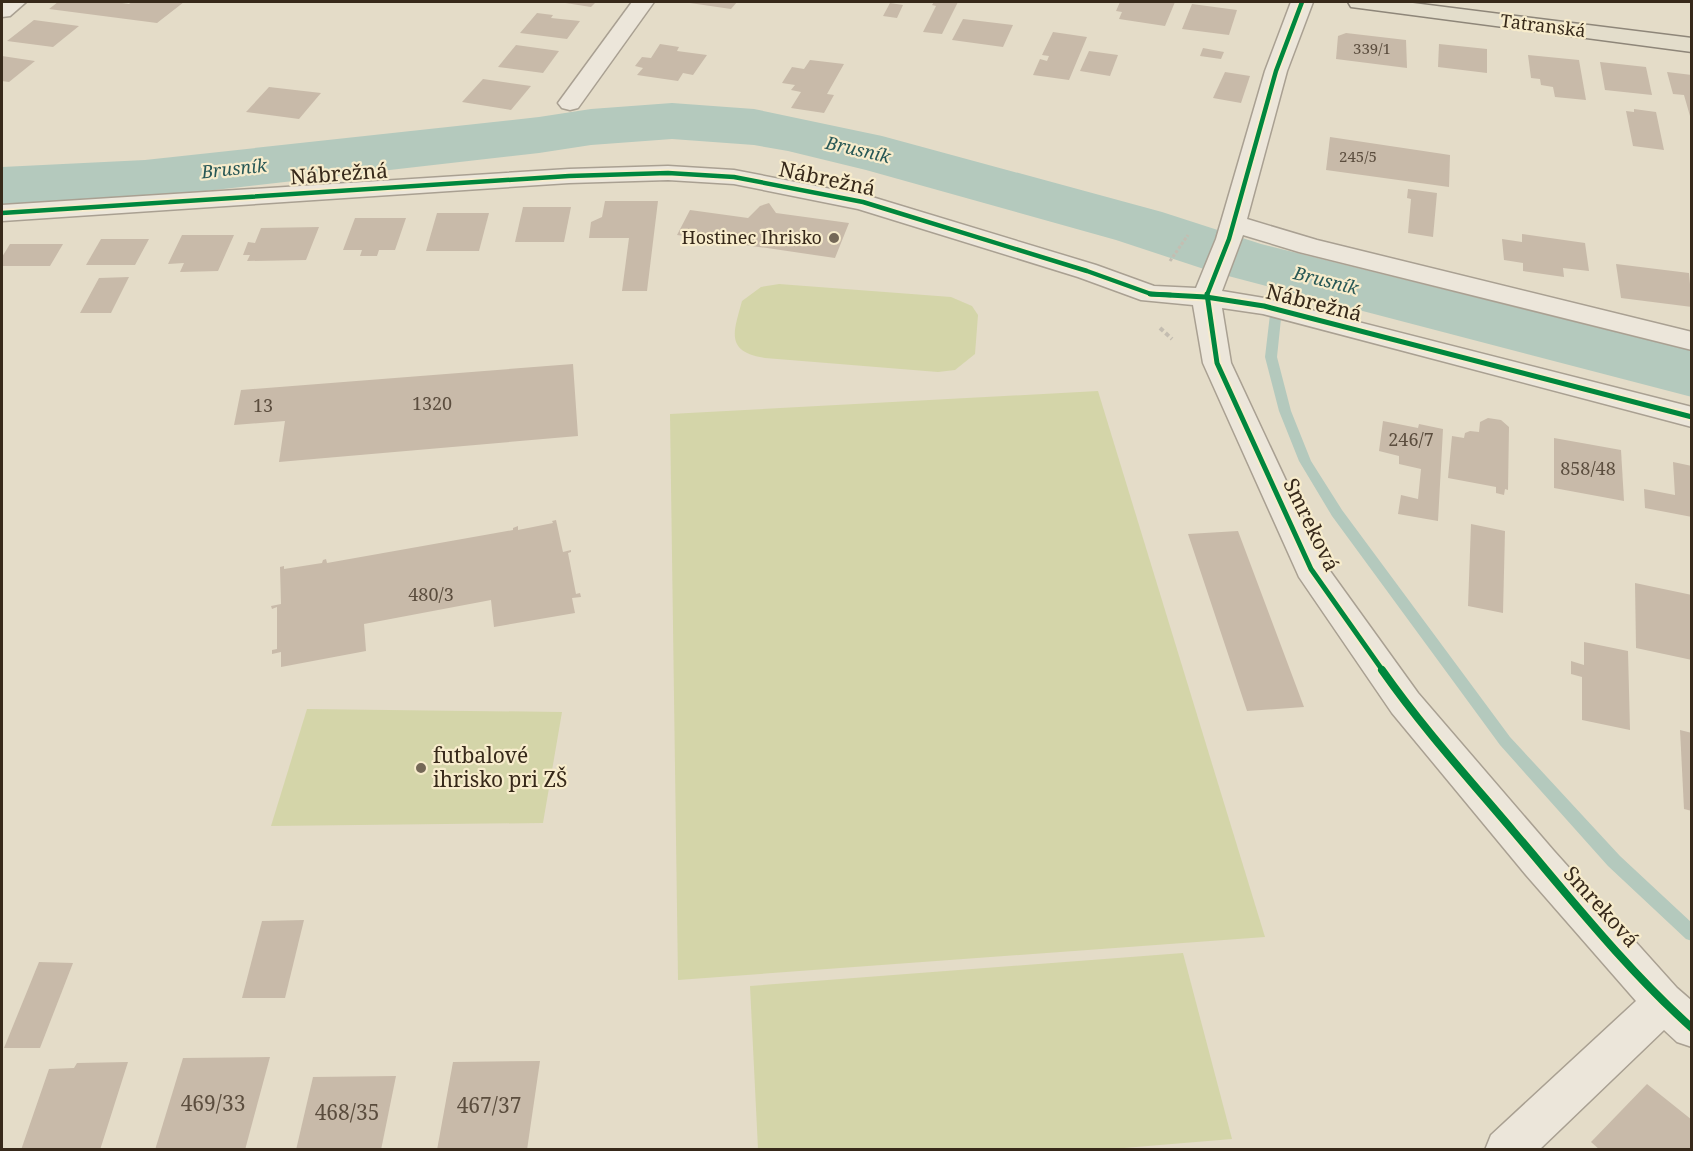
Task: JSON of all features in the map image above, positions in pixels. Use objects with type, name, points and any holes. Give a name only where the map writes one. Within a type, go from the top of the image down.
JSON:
[{"type":"main road","name":"Tatranská","points":[[1359,2],[1692,45]]},
{"type":"street","points":[[2,11],[15,2]]},
{"type":"street","points":[[570,103],[643,2]]},
{"type":"street","points":[[1211,284],[1231,231],[1276,70],[1302,2]]},
{"type":"street","name":"Nábrežná","points":[[2,213],[569,176],[668,173],[734,177],[863,202],[1087,271],[1151,294],[1211,284],[1264,306],[1692,417]]},
{"type":"street","points":[[1231,231],[1308,246],[1692,341]]},
{"type":"street","name":"Smreková","points":[[1211,284],[1217,363],[1311,569],[1405,703],[1540,862],[1677,1014]]},
{"type":"street","points":[[1508,1149],[1583,1076],[1643,1023],[1677,1014]]},
{"type":"path","points":[[1171,260],[1191,231]]},
{"type":"green space","points":[[779,284],[951,297],[972,306],[978,315],[975,354],[955,370],[938,372],[765,358],[743,351],[735,338],[736,322],[742,301],[761,287]]},
{"type":"green space","points":[[1098,391],[1265,937],[678,980],[670,414]]},
{"type":"green space","name":"futbalové ihrisko pri ZŠ","points":[[307,709],[562,712],[543,823],[271,826]]},
{"type":"green space","points":[[1183,953],[1232,1139],[1100,1150],[758,1149],[750,986]]},
{"type":"building","points":[[58,2],[129,4],[132,2],[184,2],[157,23],[49,9]]},
{"type":"building","points":[[559,2],[596,2],[591,7]]},
{"type":"building","points":[[683,2],[737,2],[731,9]]},
{"type":"building","points":[[934,2],[958,2],[942,34],[923,32],[936,6],[932,5]]},
{"type":"building","points":[[1120,2],[1175,2],[1165,26],[1119,19],[1122,12],[1116,11]]},
{"type":"building","points":[[890,3],[903,5],[897,18],[883,16]]},
{"type":"building","points":[[1192,4],[1237,10],[1229,35],[1182,29]]},
{"type":"building","points":[[537,13],[553,15],[551,18],[580,21],[567,39],[520,33]]},
{"type":"building","points":[[963,19],[1013,25],[1003,47],[952,40]]},
{"type":"building","points":[[34,20],[79,26],[53,47],[7,41]]},
{"type":"building","points":[[1053,32],[1087,37],[1069,80],[1033,75],[1040,59],[1047,61],[1049,56],[1042,55]]},
{"type":"building","points":[[1346,33],[1406,40],[1407,68],[1336,59],[1338,36]]},
{"type":"building","points":[[660,44],[679,47],[677,51],[707,55],[693,75],[683,73],[678,81],[637,75],[643,68],[635,66],[642,57],[651,58]]},
{"type":"building","points":[[1439,44],[1487,49],[1487,73],[1438,67]]},
{"type":"building","points":[[516,45],[559,51],[543,73],[498,67]]},
{"type":"building","points":[[1203,48],[1224,52],[1221,59],[1200,56]]},
{"type":"building","points":[[1089,51],[1118,55],[1110,76],[1080,71]]},
{"type":"building","points":[[1528,55],[1579,60],[1586,100],[1555,97],[1553,87],[1541,85],[1540,79],[1531,78]]},
{"type":"building","points":[[2,56],[35,61],[9,82],[2,81]]},
{"type":"building","points":[[810,60],[844,64],[827,94],[834,95],[824,113],[791,108],[801,92],[791,90],[795,85],[782,83],[792,67],[804,69]]},
{"type":"building","points":[[1600,62],[1646,67],[1652,95],[1605,90]]},
{"type":"building","points":[[1225,72],[1250,76],[1241,103],[1213,98]]},
{"type":"building","points":[[1667,72],[1692,75],[1692,123],[1684,95],[1673,94]]},
{"type":"building","points":[[483,79],[531,86],[511,110],[462,102]]},
{"type":"building","points":[[269,87],[321,93],[299,119],[246,112]]},
{"type":"building","points":[[1634,109],[1656,112],[1664,150],[1633,146],[1626,111],[1634,112]]},
{"type":"building","points":[[1330,137],[1450,155],[1449,187],[1326,170]]},
{"type":"building","points":[[1408,189],[1437,193],[1433,237],[1408,233],[1411,199],[1407,198]]},
{"type":"building","points":[[605,201],[658,201],[647,291],[622,291],[629,238],[589,238],[591,222],[602,217]]},
{"type":"building","points":[[769,203],[776,213],[849,223],[835,258],[677,235],[690,210],[748,218],[760,206]]},
{"type":"building","points":[[523,207],[571,207],[564,242],[515,242]]},
{"type":"building","points":[[437,213],[489,213],[479,251],[426,251]]},
{"type":"building","points":[[355,218],[406,218],[395,250],[379,250],[377,256],[360,256],[362,250],[343,250]]},
{"type":"building","points":[[319,227],[306,260],[247,261],[250,255],[243,255],[248,242],[255,243],[261,228]]},
{"type":"building","points":[[1522,234],[1585,243],[1589,271],[1563,268],[1564,277],[1523,271],[1523,263],[1504,260],[1502,239],[1522,242]]},
{"type":"building","points":[[182,235],[234,235],[218,271],[180,272],[184,263],[168,264]]},
{"type":"building","points":[[101,239],[149,239],[135,265],[86,265]]},
{"type":"building","points":[[10,244],[63,244],[50,266],[2,266],[2,257]]},
{"type":"building","points":[[1616,264],[1689,273],[1692,307],[1621,298]]},
{"type":"building","points":[[129,277],[111,313],[80,313],[99,278]]},
{"type":"building","points":[[573,364],[578,436],[279,462],[285,421],[234,425],[241,390]]},
{"type":"building","points":[[1488,418],[1501,420],[1509,427],[1508,490],[1505,489],[1504,495],[1496,493],[1496,487],[1448,478],[1452,436],[1464,438],[1465,433],[1470,431],[1479,432],[1480,422]]},
{"type":"building","points":[[1383,421],[1418,428],[1419,424],[1443,429],[1438,521],[1398,514],[1401,495],[1418,499],[1421,469],[1399,464],[1399,456],[1379,451]]},
{"type":"building","points":[[1554,438],[1621,450],[1624,501],[1554,488]]},
{"type":"building","points":[[1673,462],[1692,466],[1692,517],[1645,508],[1644,489],[1675,495]]},
{"type":"building","points":[[556,520],[563,552],[571,550],[568,553],[576,594],[580,593],[581,597],[572,598],[575,613],[494,627],[491,600],[364,624],[366,651],[281,667],[281,652],[272,654],[272,650],[277,649],[277,607],[272,609],[271,606],[281,604],[280,567],[284,566],[284,569],[322,563],[326,559],[327,563],[513,530],[518,526],[518,530],[553,523],[552,521]]},
{"type":"building","points":[[1471,524],[1505,531],[1503,613],[1468,606]]},
{"type":"building","points":[[1238,531],[1304,707],[1247,711],[1188,534]]},
{"type":"building","points":[[1635,583],[1692,595],[1692,660],[1636,648]]},
{"type":"building","points":[[1584,642],[1628,651],[1630,730],[1582,720],[1582,677],[1571,674],[1571,661],[1584,665]]},
{"type":"building","points":[[1680,730],[1692,733],[1692,811],[1684,809]]},
{"type":"building","points":[[304,920],[285,998],[242,998],[262,921]]},
{"type":"building","points":[[39,962],[73,963],[40,1048],[4,1048]]},
{"type":"building","points":[[270,1057],[245,1150],[155,1150],[183,1058]]},
{"type":"building","points":[[540,1061],[527,1150],[437,1150],[453,1062]]},
{"type":"building","points":[[128,1062],[100,1150],[21,1150],[49,1069],[74,1068],[77,1063]]},
{"type":"building","points":[[396,1076],[381,1150],[296,1150],[313,1077]]},
{"type":"building","points":[[1647,1084],[1692,1120],[1692,1150],[1600,1150],[1591,1142]]},
{"type":"waterway","name":"Brusník","points":[[2,186],[145,179],[539,135],[591,127],[672,121],[754,127],[882,155],[1139,226],[1237,258],[1692,374]]},
{"type":"waterway","points":[[1300,274],[1279,289],[1271,357],[1285,411],[1305,461],[1337,513],[1505,741],[1614,861],[1692,934]]},
{"type":"cycle path","points":[[1302,2],[1276,71],[1229,239],[1206,297],[1217,363],[1311,569],[1405,703],[1540,863],[1662,1001],[1692,1028]]},
{"type":"cycle path","points":[[2,213],[569,176],[668,173],[734,177],[863,202],[1087,271],[1151,294],[1206,297],[1264,306],[1692,417]]},
{"type":"place","name":"Hostinec Ihrisko","points":[[834,238]]},
{"type":"place","name":"futbalové ihrisko pri ZŠ","points":[[421,768]]}]
